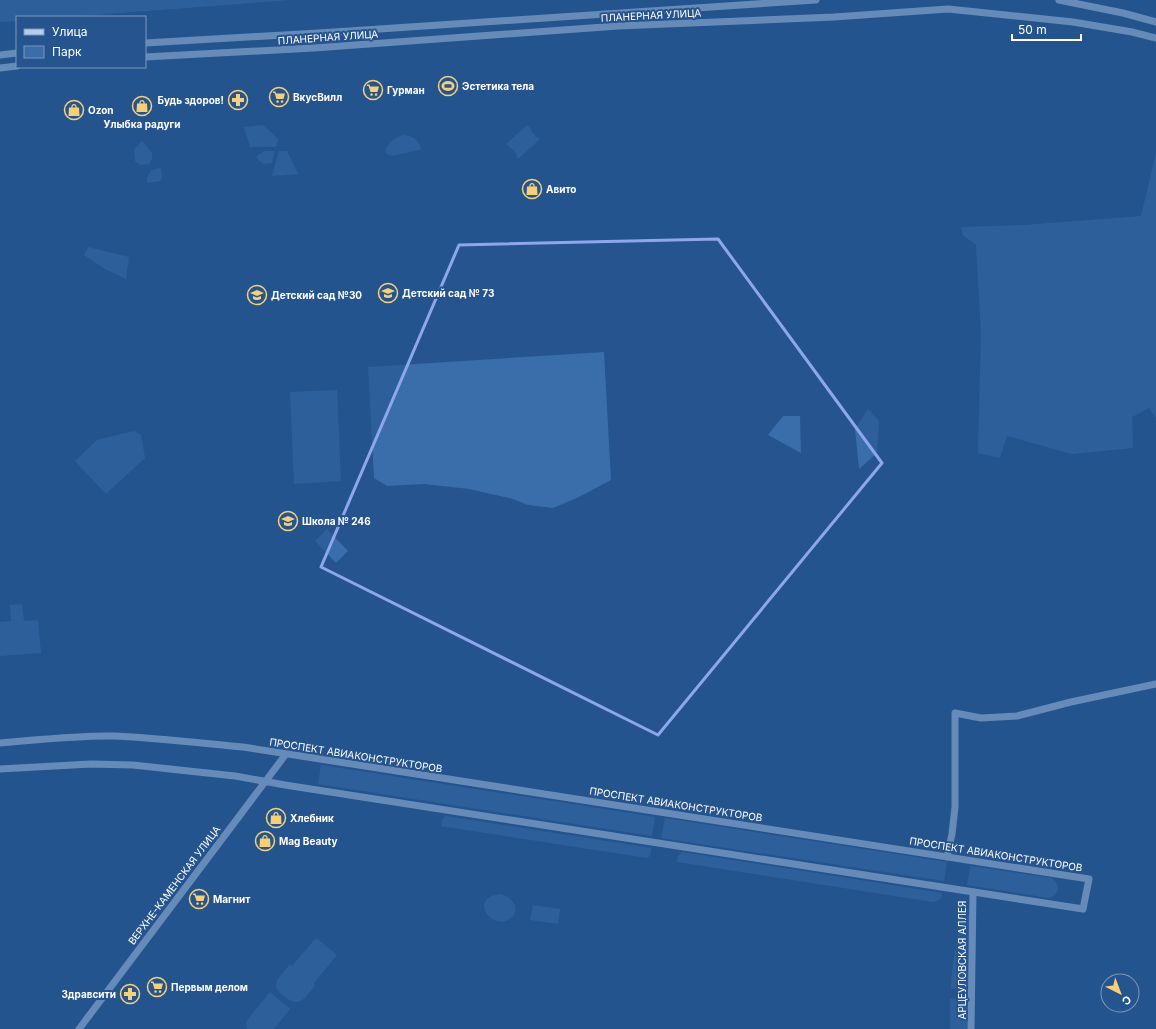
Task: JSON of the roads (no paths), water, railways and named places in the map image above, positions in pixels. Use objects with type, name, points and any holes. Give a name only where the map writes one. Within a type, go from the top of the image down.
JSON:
[{"type":"street","name":"ПЛАНЕРНАЯ УЛИЦА","points":[[146,43],[343,32],[816,0]]},
{"type":"street","points":[[1059,0],[1123,13],[1156,22]]},
{"type":"street","name":"ПЛАНЕРНАЯ УЛИЦА","points":[[146,57],[322,48],[618,26],[834,17],[948,9],[1073,22],[1132,32],[1156,38]]},
{"type":"street","points":[[0,55],[16,53]]},
{"type":"street","points":[[0,68],[16,66]]},
{"type":"street","points":[[947,857],[952,834],[955,808],[955,713],[981,718],[1017,716],[1071,702],[1156,684]]},
{"type":"street","name":"ПРОСПЕКТ АВИАКОНСТРУКТОРОВ","points":[[0,743],[86,736],[120,737],[242,747],[1089,879],[1083,909],[264,782],[235,776],[132,765],[91,764],[0,769]]},
{"type":"street","name":"ВЕРХНЕ-КАМЕНСКАЯ УЛИЦА","points":[[79,1029],[286,754]]},
{"type":"street","name":"АРЦЕУЛОВСКАЯ АЛЛЕЯ","points":[[971,1029],[972,892]]},
{"type":"place","name":"Эстетика тела","points":[[448,86]]},
{"type":"place","name":"Гурман","points":[[373,90]]},
{"type":"place","name":"ВкусВилл","points":[[279,97]]},
{"type":"place","name":"Будь здоров!","points":[[238,100]]},
{"type":"place","name":"Улыбка радуги","points":[[142,106]]},
{"type":"place","name":"Ozon","points":[[74,110]]},
{"type":"place","name":"Авито","points":[[532,189]]},
{"type":"place","name":"Детский сад № 73","points":[[388,293]]},
{"type":"place","name":"Детский сад №30","points":[[257,295]]},
{"type":"place","name":"Школа № 246","points":[[288,521]]},
{"type":"place","name":"Хлебник","points":[[276,818]]},
{"type":"place","name":"Mag Beauty","points":[[265,841]]},
{"type":"place","name":"Магнит","points":[[199,899]]},
{"type":"place","name":"Первым делом","points":[[157,987]]},
{"type":"place","name":"Здравсити","points":[[130,994]]}]
